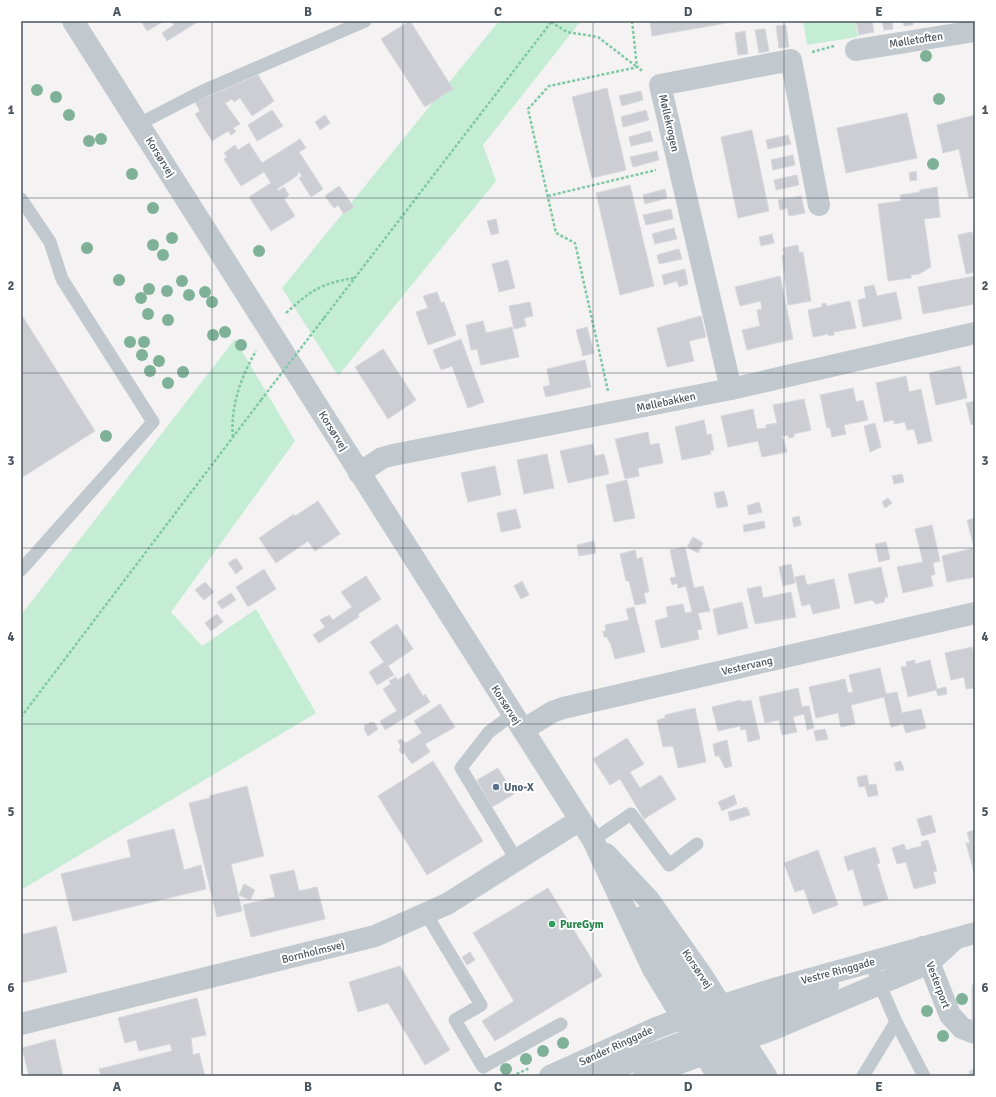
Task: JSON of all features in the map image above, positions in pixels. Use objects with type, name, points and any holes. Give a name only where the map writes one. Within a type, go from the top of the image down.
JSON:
[{"type":"street","name":"Korsørvej","points":[[73,21],[713,1030]]},
{"type":"street","name":"Mølletoften","points":[[856,50],[975,31]]},
{"type":"street","name":"Møllekrogen","points":[[731,388],[660,85],[791,60]]},
{"type":"street","points":[[791,60],[819,205]]},
{"type":"street","name":"Møllebakken","points":[[359,473],[382,458],[393,455],[612,413],[975,333]]},
{"type":"street","name":"Vestervang","points":[[518,722],[563,708],[975,613]]},
{"type":"street","name":"Bornholmsvej","points":[[21,1024],[375,936],[447,904],[516,859],[580,820]]},
{"type":"street","name":"Vestre Ringgade","points":[[713,1030],[879,983],[926,955],[965,936]]},
{"type":"street","name":"Vestre Ringgade","points":[[713,1030],[813,993],[870,962],[926,955]]},
{"type":"street","name":"Vesterport","points":[[926,955],[950,1015],[962,1028],[975,1033]]},
{"type":"street","name":"Sønder Ringgade","points":[[550,1076],[656,1028],[713,1030]]},
{"type":"street","points":[[593,1076],[713,1030]]},
{"type":"street","points":[[644,1076],[713,1030]]},
{"type":"street","points":[[713,1030],[718,1076]]},
{"type":"street","points":[[713,1030],[743,1076]]},
{"type":"street","points":[[713,1030],[766,1076]]},
{"type":"lane","points":[[139,124],[203,91],[365,21]]},
{"type":"lane","points":[[21,199],[50,242],[62,279],[152,422],[21,570]]},
{"type":"lane","points":[[516,859],[461,768],[489,732],[518,722]]},
{"type":"lane","points":[[593,840],[631,814],[669,865],[697,844]]},
{"type":"lane","points":[[426,914],[481,1005],[455,1020],[483,1067],[561,1024]]},
{"type":"lane","points":[[870,962],[896,1022],[924,1076]]},
{"type":"lane","points":[[863,1076],[896,1022]]},
{"type":"path","points":[[632,21],[638,67]]},
{"type":"path","points":[[21,717],[459,139],[551,22],[567,32],[598,37],[660,85]]},
{"type":"path","points":[[791,60],[822,48],[848,44],[856,50]]},
{"type":"path","points":[[612,413],[575,243],[556,232],[528,109],[549,86],[638,67]]},
{"type":"path","points":[[548,196],[678,165]]},
{"type":"path","points":[[233,437],[231,423],[243,372],[269,328],[310,292],[329,283],[355,278]]},
{"type":"green space","points":[[499,21],[581,21],[483,145],[496,181],[338,376],[282,288]]},
{"type":"green space","points":[[803,21],[855,21],[858,37],[807,45]]},
{"type":"green space","points":[[235,339],[295,441],[171,612],[202,646],[256,609],[316,713],[21,890],[21,615]]},
{"type":"building","points":[[141,21],[164,21],[147,31]]},
{"type":"building","points":[[171,21],[199,21],[167,41],[162,33],[174,25]]},
{"type":"building","points":[[410,21],[453,89],[425,107],[381,39]]},
{"type":"building","points":[[650,21],[738,21],[652,36]]},
{"type":"building","points":[[856,21],[872,21],[874,32],[859,35]]},
{"type":"building","points":[[882,21],[892,21],[893,29],[884,30]]},
{"type":"building","points":[[903,21],[913,21],[913,25],[904,26]]},
{"type":"building","points":[[786,25],[789,47],[779,48],[776,26]]},
{"type":"building","points":[[765,29],[769,51],[759,53],[755,30]]},
{"type":"building","points":[[745,31],[748,54],[738,55],[735,33]]},
{"type":"building","points":[[258,75],[274,101],[252,116],[240,98],[234,102],[232,99],[225,103],[240,124],[233,128],[236,131],[231,135],[228,131],[212,141],[195,114],[200,111],[195,102]]},
{"type":"building","points":[[607,88],[626,170],[592,178],[572,97]]},
{"type":"building","points":[[641,91],[643,100],[622,106],[619,96]]},
{"type":"building","points":[[272,110],[283,126],[257,141],[248,125]]},
{"type":"building","points":[[646,110],[649,120],[623,127],[621,117]]},
{"type":"building","points":[[907,113],[917,158],[846,173],[837,128]]},
{"type":"building","points":[[325,115],[330,123],[320,130],[315,122]]},
{"type":"building","points":[[975,115],[975,197],[969,198],[959,149],[943,153],[937,125]]},
{"type":"building","points":[[752,130],[769,211],[738,218],[721,137]]},
{"type":"building","points":[[650,131],[653,141],[631,146],[629,137]]},
{"type":"building","points":[[788,135],[791,144],[768,149],[766,140]]},
{"type":"building","points":[[300,139],[306,148],[299,152],[323,189],[311,197],[299,178],[302,176],[299,172],[297,173],[298,175],[277,189],[278,191],[284,187],[289,195],[284,199],[295,216],[271,231],[249,197],[271,183],[264,172],[241,186],[224,159],[227,157],[224,153],[235,145],[238,150],[249,143],[262,163]]},
{"type":"building","points":[[657,151],[659,160],[633,167],[630,157]]},
{"type":"building","points":[[793,155],[795,165],[773,170],[771,160]]},
{"type":"building","points":[[916,171],[917,180],[910,181],[909,173]]},
{"type":"building","points":[[797,175],[799,185],[776,190],[774,180]]},
{"type":"building","points":[[630,185],[654,286],[620,295],[596,193]]},
{"type":"building","points":[[339,186],[354,207],[344,214],[338,205],[334,208],[325,196]]},
{"type":"building","points":[[937,187],[940,217],[924,219],[931,267],[919,274],[911,275],[911,278],[888,281],[878,204],[901,201],[900,195],[920,192],[920,190]]},
{"type":"building","points":[[665,189],[667,198],[645,204],[643,195]]},
{"type":"building","points":[[801,196],[805,213],[789,216],[787,208],[780,210],[778,200]]},
{"type":"building","points":[[671,209],[673,219],[646,225],[643,215]]},
{"type":"building","points":[[496,219],[499,233],[491,235],[487,221]]},
{"type":"building","points":[[674,228],[677,239],[655,244],[652,234]]},
{"type":"building","points":[[972,232],[975,244],[975,272],[966,274],[958,235]]},
{"type":"building","points":[[772,234],[774,243],[761,246],[759,237]]},
{"type":"building","points":[[798,245],[799,253],[803,252],[811,301],[788,305],[782,255],[785,255],[783,248]]},
{"type":"building","points":[[679,249],[682,259],[659,264],[657,255]]},
{"type":"building","points":[[508,260],[515,288],[499,292],[492,264]]},
{"type":"building","points":[[685,269],[688,284],[679,287],[677,281],[664,285],[662,275]]},
{"type":"building","points":[[780,276],[793,339],[747,350],[742,330],[760,326],[757,310],[762,309],[761,301],[740,306],[735,287]]},
{"type":"building","points":[[975,276],[975,304],[923,314],[918,287]]},
{"type":"building","points":[[874,285],[877,296],[896,292],[902,319],[863,327],[858,300],[866,298],[864,287]]},
{"type":"building","points":[[437,292],[441,303],[444,302],[456,335],[428,345],[416,312],[428,308],[423,296]]},
{"type":"building","points":[[850,301],[856,328],[834,332],[834,335],[829,336],[828,334],[813,337],[808,310],[822,307],[822,304],[826,303],[827,306]]},
{"type":"building","points":[[530,302],[533,316],[524,318],[526,326],[514,329],[509,306]]},
{"type":"building","points":[[21,314],[95,431],[21,478]]},
{"type":"building","points":[[701,316],[706,337],[689,341],[694,361],[667,367],[657,328]]},
{"type":"building","points":[[483,321],[486,333],[512,327],[519,357],[481,365],[477,349],[471,350],[466,325]]},
{"type":"building","points":[[587,327],[594,353],[583,356],[576,330]]},
{"type":"building","points":[[461,339],[484,402],[468,408],[452,366],[441,370],[433,350]]},
{"type":"building","points":[[383,349],[416,400],[388,419],[355,367]]},
{"type":"building","points":[[585,360],[591,387],[546,397],[543,387],[550,385],[547,369]]},
{"type":"building","points":[[960,366],[967,398],[936,405],[929,373]]},
{"type":"building","points":[[906,376],[909,392],[921,389],[932,441],[918,444],[914,429],[907,430],[905,422],[894,424],[894,420],[884,422],[876,383]]},
{"type":"building","points":[[853,388],[856,402],[863,400],[868,420],[844,425],[846,434],[832,437],[830,428],[827,428],[820,395]]},
{"type":"building","points":[[804,399],[811,430],[794,434],[794,437],[789,438],[788,435],[782,436],[787,452],[762,457],[758,441],[728,447],[721,416],[753,409],[757,429],[766,428],[766,425],[777,423],[773,405]]},
{"type":"building","points":[[975,401],[975,424],[971,425],[966,403]]},
{"type":"building","points":[[704,420],[707,435],[711,434],[714,450],[710,451],[711,454],[682,460],[675,427]]},
{"type":"building","points":[[875,423],[881,447],[870,452],[864,426]]},
{"type":"building","points":[[648,432],[650,445],[659,443],[663,463],[638,468],[639,476],[625,479],[615,439]]},
{"type":"building","points":[[593,444],[595,456],[604,454],[609,474],[568,483],[560,451]]},
{"type":"building","points":[[547,454],[554,488],[524,494],[517,460]]},
{"type":"building","points":[[495,466],[501,495],[468,502],[461,473]]},
{"type":"building","points":[[902,474],[904,482],[894,484],[892,476]]},
{"type":"building","points":[[627,480],[635,518],[614,522],[606,485]]},
{"type":"building","points":[[724,491],[728,506],[717,508],[714,493]]},
{"type":"building","points":[[888,498],[892,503],[885,508],[882,502]]},
{"type":"building","points":[[318,501],[340,534],[315,551],[308,541],[276,563],[259,538],[294,514],[295,516]]},
{"type":"building","points":[[759,502],[762,512],[749,515],[747,506]]},
{"type":"building","points":[[516,509],[521,528],[501,532],[497,513]]},
{"type":"building","points":[[799,516],[801,525],[794,527],[792,518]]},
{"type":"building","points":[[975,518],[975,577],[947,582],[942,556],[974,548],[967,520]]},
{"type":"building","points":[[764,521],[765,528],[744,532],[743,525]]},
{"type":"building","points":[[932,525],[940,561],[933,563],[935,574],[931,576],[933,586],[903,593],[897,567],[923,562],[915,529]]},
{"type":"building","points":[[693,537],[703,543],[698,553],[687,547]]},
{"type":"building","points":[[594,541],[596,553],[579,556],[577,545]]},
{"type":"building","points":[[886,542],[890,559],[879,562],[875,544]]},
{"type":"building","points":[[685,547],[694,588],[703,586],[710,611],[698,613],[702,629],[697,630],[699,639],[661,648],[655,621],[668,617],[666,607],[683,604],[685,613],[692,612],[686,586],[678,588],[677,583],[672,585],[670,578],[676,577],[670,550]]},
{"type":"building","points":[[635,550],[637,559],[642,557],[649,592],[644,593],[646,603],[635,605],[629,581],[626,581],[620,554]]},
{"type":"building","points":[[236,558],[243,568],[236,574],[228,563]]},
{"type":"building","points":[[791,564],[795,583],[783,586],[779,567]]},
{"type":"building","points":[[881,567],[888,597],[885,597],[884,602],[876,604],[872,600],[855,604],[848,574]]},
{"type":"building","points":[[264,569],[276,589],[248,607],[236,587]]},
{"type":"building","points":[[804,575],[807,585],[834,579],[840,608],[813,614],[810,604],[802,606],[795,577]]},
{"type":"building","points":[[366,576],[381,599],[358,614],[359,617],[319,643],[313,635],[325,627],[320,620],[329,615],[333,620],[352,607],[341,592]]},
{"type":"building","points":[[522,581],[529,595],[521,599],[514,586]]},
{"type":"building","points":[[205,582],[214,592],[204,600],[195,590]]},
{"type":"building","points":[[761,586],[763,598],[791,592],[796,617],[755,624],[747,589]]},
{"type":"building","points":[[231,593],[236,600],[222,609],[217,602]]},
{"type":"building","points":[[742,602],[748,628],[718,635],[713,609]]},
{"type":"building","points":[[634,607],[645,652],[615,659],[610,642],[607,637],[604,637],[603,631],[606,631],[605,625],[629,620],[626,609]]},
{"type":"building","points":[[217,614],[223,622],[211,631],[205,623]]},
{"type":"building","points":[[397,624],[413,649],[388,666],[394,675],[377,685],[369,672],[384,662],[370,642]]},
{"type":"building","points":[[972,647],[975,658],[975,688],[966,689],[964,677],[951,680],[945,653]]},
{"type":"building","points":[[915,660],[915,664],[930,660],[937,689],[946,687],[947,694],[938,696],[936,690],[908,697],[901,667],[907,666],[906,662]]},
{"type":"building","points":[[880,668],[886,694],[897,692],[902,713],[921,709],[926,728],[906,733],[903,724],[891,727],[884,697],[851,705],[855,724],[841,727],[838,713],[816,718],[809,687],[845,679],[848,693],[853,692],[849,675]]},
{"type":"building","points":[[409,673],[423,696],[425,694],[430,702],[385,730],[380,721],[397,711],[383,689],[391,684],[389,681],[396,677],[397,680]]},
{"type":"building","points":[[798,688],[802,707],[809,706],[814,728],[807,730],[804,714],[793,717],[797,732],[782,735],[779,720],[765,723],[759,697]]},
{"type":"building","points":[[741,700],[741,702],[751,700],[760,739],[748,742],[746,729],[741,730],[740,726],[718,731],[712,707]]},
{"type":"building","points":[[440,704],[455,727],[425,744],[430,752],[412,764],[404,753],[402,754],[399,750],[401,746],[398,741],[401,739],[406,743],[422,733],[414,721]]},
{"type":"building","points":[[695,708],[706,762],[678,768],[673,746],[663,747],[657,720],[665,718],[665,715]]},
{"type":"building","points":[[374,722],[378,729],[368,736],[364,726]]},
{"type":"building","points":[[825,729],[828,739],[816,741],[814,731]]},
{"type":"building","points":[[627,738],[644,764],[630,772],[640,788],[661,775],[676,799],[644,819],[620,779],[610,785],[593,759]]},
{"type":"building","points":[[727,740],[732,766],[725,768],[719,756],[715,756],[713,744]]},
{"type":"building","points":[[433,761],[483,841],[427,875],[378,796]]},
{"type":"building","points":[[901,761],[904,770],[896,771],[894,763]]},
{"type":"building","points":[[498,768],[514,794],[492,807],[477,780]]},
{"type":"building","points":[[867,775],[869,785],[876,784],[878,795],[868,797],[865,786],[859,787],[857,777]]},
{"type":"building","points":[[247,786],[264,856],[231,864],[242,911],[217,917],[189,803]]},
{"type":"building","points":[[734,795],[737,804],[722,811],[718,802]]},
{"type":"building","points":[[747,807],[750,815],[730,821],[728,812]]},
{"type":"building","points":[[931,815],[936,832],[922,836],[917,819]]},
{"type":"building","points":[[174,829],[184,870],[201,865],[206,889],[73,921],[61,874],[131,857],[127,840]]},
{"type":"building","points":[[975,830],[974,872],[966,843],[970,843],[967,832]]},
{"type":"building","points":[[928,840],[937,871],[933,872],[936,883],[914,889],[906,862],[897,864],[892,848],[904,844],[906,850],[922,846],[921,842]]},
{"type":"building","points":[[875,847],[880,863],[877,864],[888,899],[864,906],[853,869],[848,871],[844,857]]},
{"type":"building","points":[[818,850],[838,905],[813,914],[804,889],[795,892],[784,863]]},
{"type":"building","points":[[294,870],[299,891],[317,887],[325,919],[251,937],[243,905],[275,897],[270,875]]},
{"type":"building","points":[[244,884],[255,890],[250,900],[239,895]]},
{"type":"building","points":[[548,888],[602,976],[495,1041],[482,1021],[514,1001],[473,933]]},
{"type":"building","points":[[56,926],[67,972],[21,983],[21,935]]},
{"type":"building","points":[[470,952],[475,960],[467,965],[462,957]]},
{"type":"building","points":[[400,966],[450,1050],[425,1065],[388,1003],[358,1012],[349,982]]},
{"type":"building","points":[[972,985],[975,985],[975,1024],[972,1024]]},
{"type":"building","points":[[197,998],[206,1035],[191,1038],[193,1055],[199,1053],[205,1076],[101,1076],[99,1069],[172,1051],[170,1044],[139,1051],[136,1040],[125,1043],[118,1018]]},
{"type":"building","points":[[55,1039],[63,1076],[29,1076],[22,1048]]},
{"type":"building","points":[[975,1068],[975,1076],[971,1076],[969,1072]]},
{"type":"place","name":"Uno-X","points":[[496,787]]},
{"type":"place","name":"PureGym","points":[[552,924]]}]
